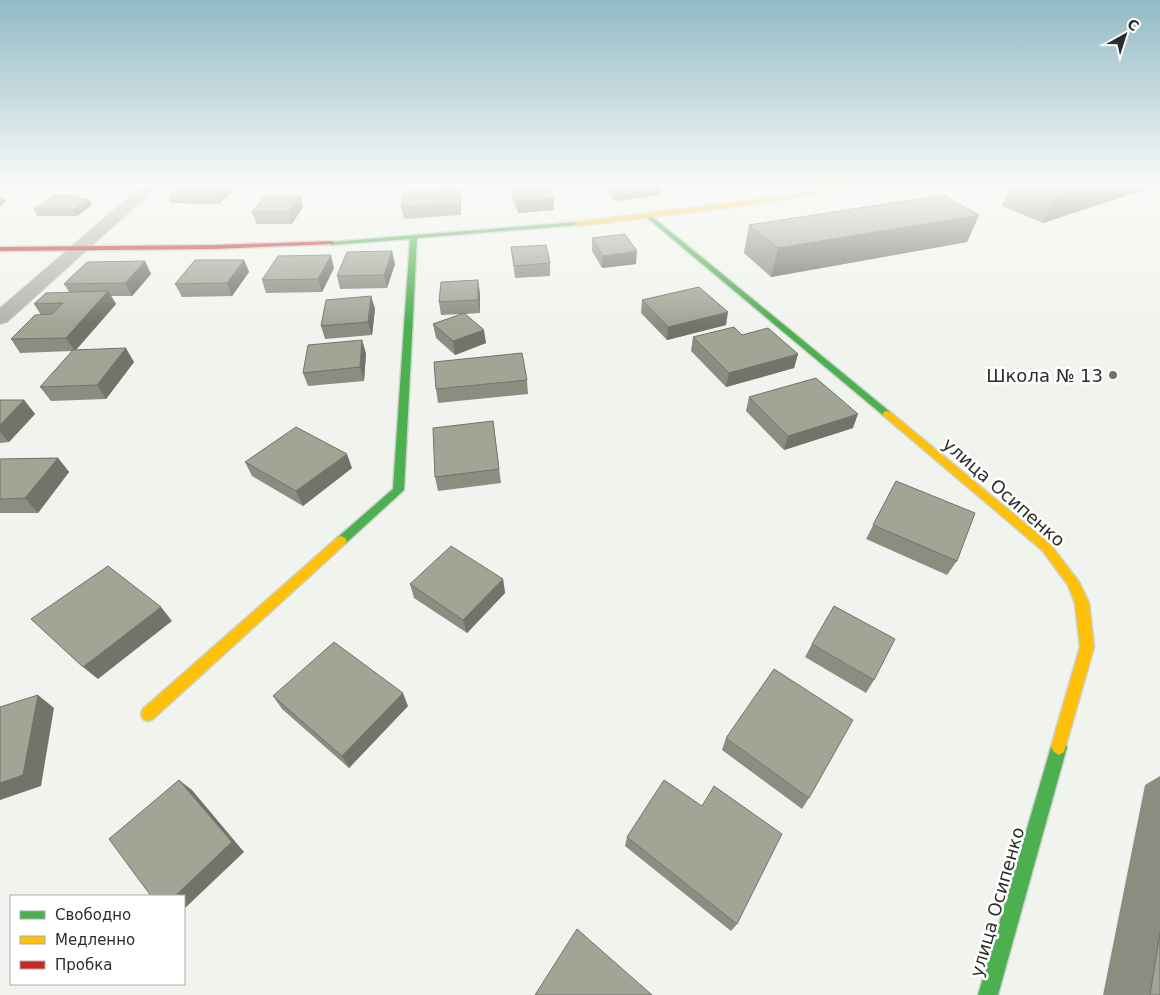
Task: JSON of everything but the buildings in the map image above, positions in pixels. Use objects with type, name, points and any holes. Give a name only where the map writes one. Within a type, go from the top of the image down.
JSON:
[{"type":"street","points":[[0,318],[97,232]]},
{"type":"street","points":[[0,249],[241,246],[465,232]]},
{"type":"street","name":"улица Осипенко","points":[[667,232],[1046,547],[1079,590],[1086,614],[1088,647],[988,995]]},
{"type":"street","points":[[148,714],[398,490],[414,237]]},
{"type":"traffic: fast","points":[[332,243],[468,232]]},
{"type":"traffic: fast","points":[[668,232],[887,414]]},
{"type":"traffic: fast","points":[[341,541],[398,490],[414,237]]},
{"type":"traffic: fast","points":[[988,995],[1059,747]]},
{"type":"traffic: slow","points":[[887,414],[1046,547],[1073,582],[1082,603],[1087,647],[1059,747]]},
{"type":"traffic: slow","points":[[148,714],[341,541]]},
{"type":"traffic: jam","points":[[0,249],[214,247],[332,243]]},
{"type":"place","name":"Школа № 13","points":[[1113,375]]}]
